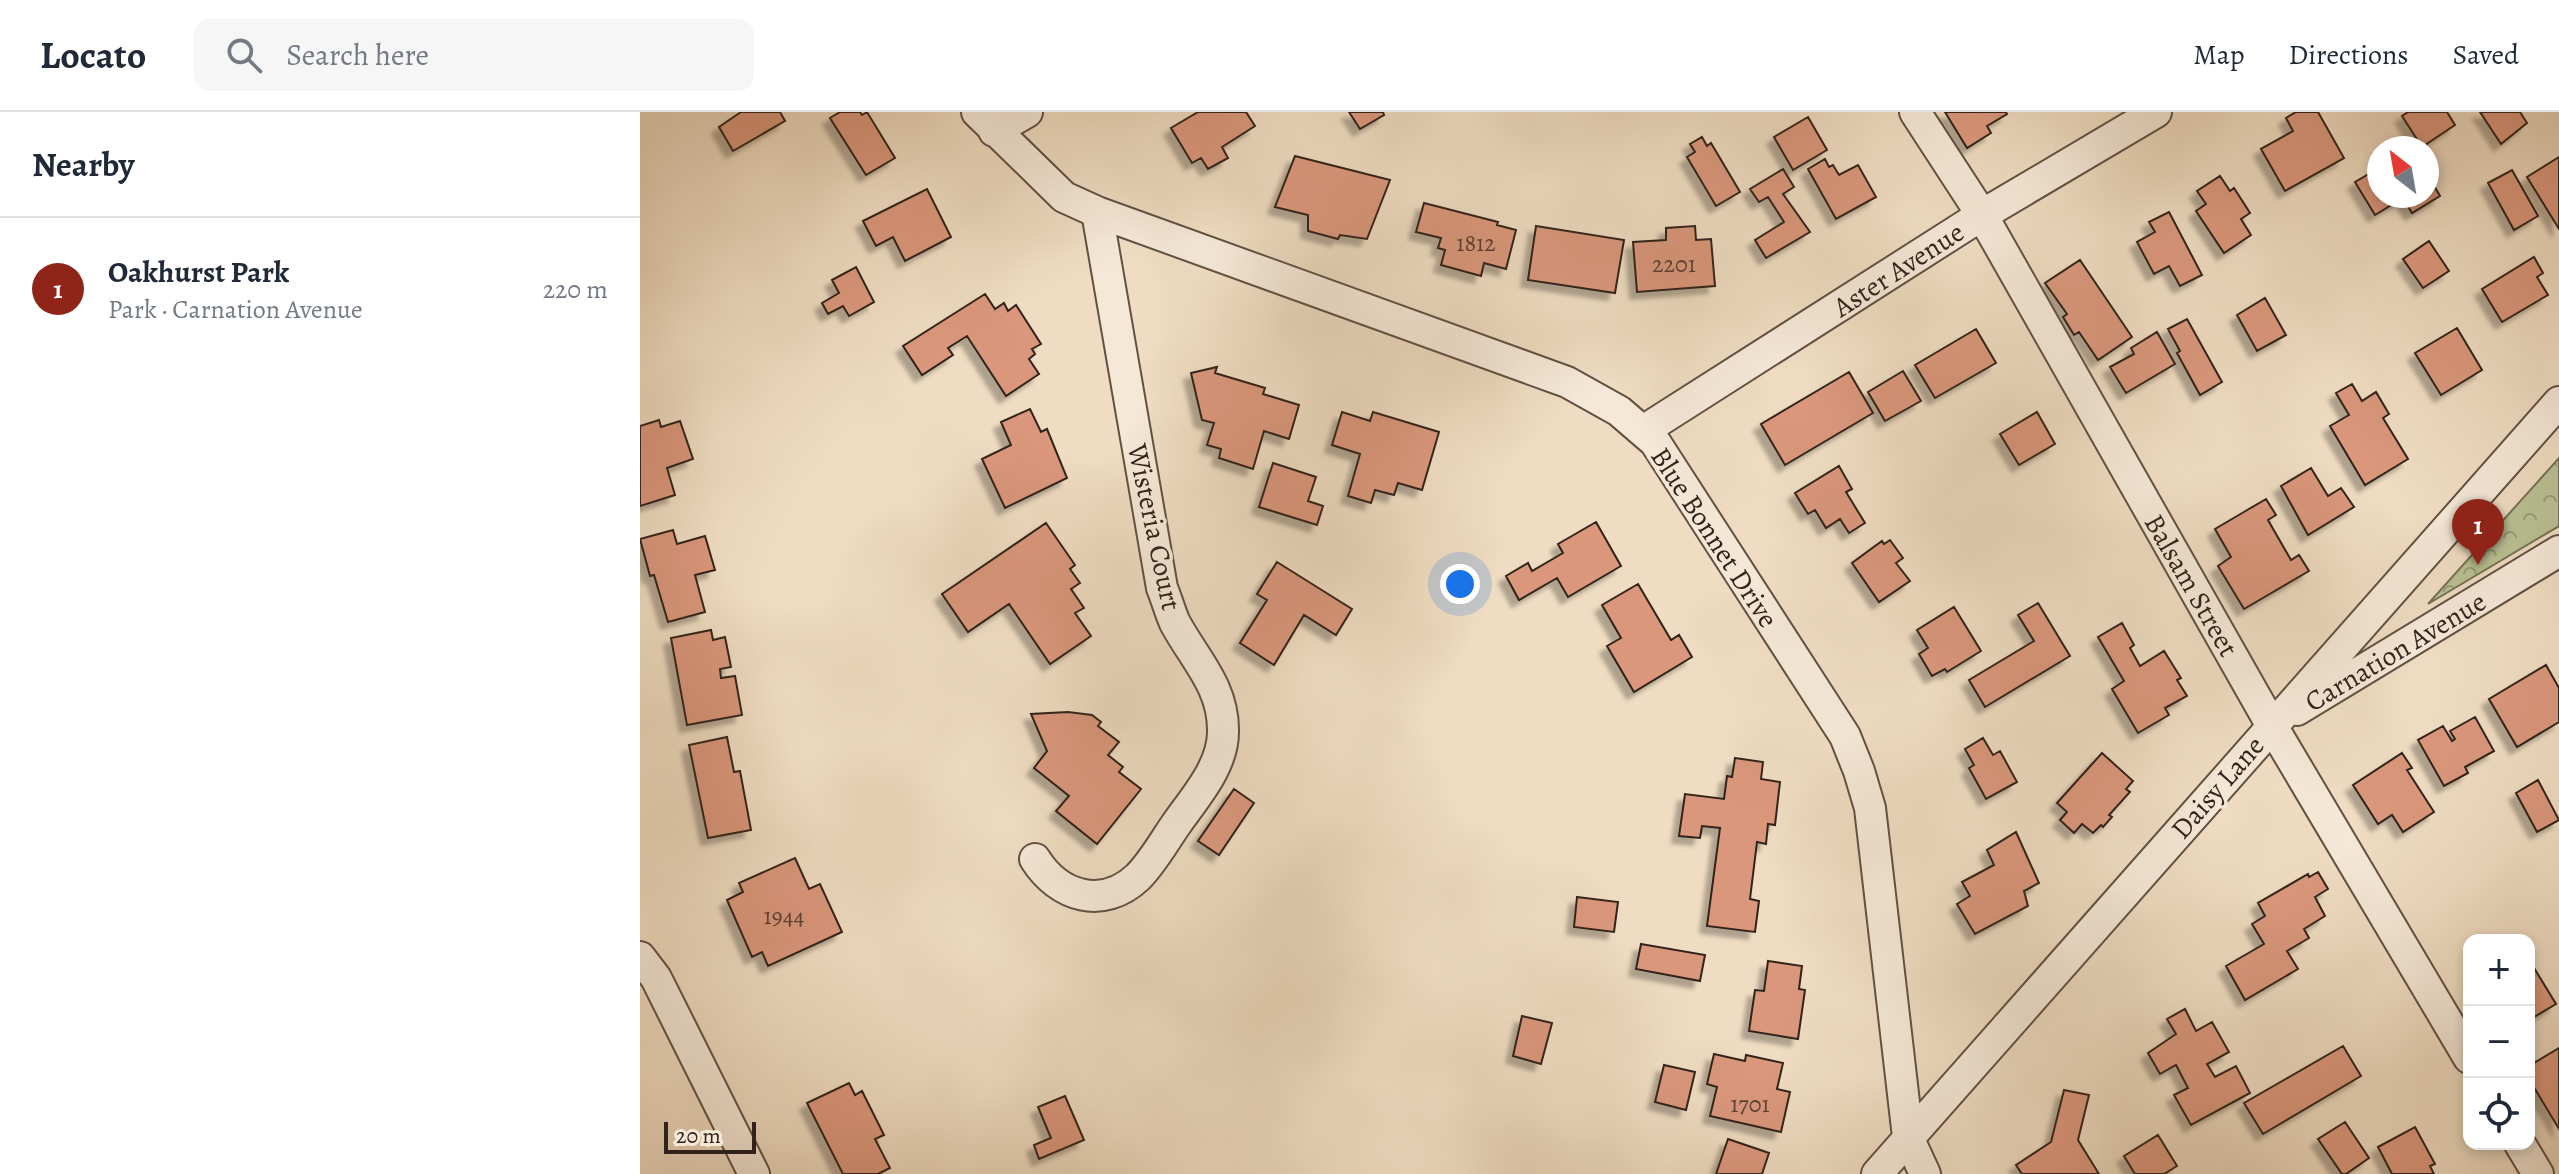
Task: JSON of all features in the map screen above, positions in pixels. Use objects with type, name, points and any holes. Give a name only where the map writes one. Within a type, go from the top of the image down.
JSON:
[{"type":"street","points":[[986,122],[1027,112]]},
{"type":"street","name":"Balsam Street","points":[[1915,112],[1982,215],[2272,726],[2463,1048]]},
{"type":"street","name":"Aster Avenue","points":[[1643,431],[1982,215],[2156,112]]},
{"type":"street","name":"Blue Bonnet Drive","points":[[986,122],[1064,197],[1097,212],[1567,382],[1619,411],[1655,442],[1845,736],[1859,771],[1870,808],[1908,1137],[1925,1174]]},
{"type":"street","name":"Wisteria Court","points":[[1035,859],[1044,873],[1059,886],[1078,894],[1099,895],[1122,888],[1143,870],[1199,793],[1218,761],[1223,741],[1223,714],[1218,693],[1175,622],[1162,588],[1097,212]]},
{"type":"street","name":"Daisy Lane","points":[[1877,1174],[2559,402]]},
{"type":"street","name":"Carnation Avenue","points":[[2272,726],[2559,551]]},
{"type":"street","points":[[640,957],[656,978],[754,1174]]},
{"type":"street","points":[[2524,1150],[2538,1174]]},
{"type":"green space","points":[[2559,458],[2559,526],[2428,604]]},
{"type":"building","points":[[741,112],[780,112],[785,121],[733,151],[719,127]]},
{"type":"building","points":[[840,112],[860,112],[862,115],[867,112],[895,158],[866,175],[830,118]]},
{"type":"building","points":[[1198,112],[1246,112],[1255,126],[1222,147],[1228,158],[1208,169],[1201,158],[1192,163],[1171,128]]},
{"type":"building","points":[[1349,112],[1383,112],[1384,115],[1360,129]]},
{"type":"building","points":[[1945,112],[2007,114],[1987,126],[1991,133],[1967,148]]},
{"type":"building","points":[[2296,112],[2318,112],[2344,158],[2285,191],[2261,149],[2293,131],[2286,118]]},
{"type":"building","points":[[2408,112],[2447,112],[2455,125],[2438,136],[2415,136],[2402,116]]},
{"type":"building","points":[[2480,112],[2520,112],[2527,123],[2501,144]]},
{"type":"building","points":[[1808,117],[1827,150],[1793,170],[1774,137]]},
{"type":"building","points":[[1702,137],[1707,146],[1711,143],[1740,192],[1716,206],[1687,157],[1695,152],[1690,144]]},
{"type":"building","points":[[1295,156],[1390,180],[1367,239],[1340,235],[1338,239],[1308,231],[1308,215],[1275,207]]},
{"type":"building","points":[[2559,157],[2559,229],[2527,177]]},
{"type":"building","points":[[1825,159],[1839,175],[1858,165],[1876,197],[1836,219],[1808,169]]},
{"type":"building","points":[[1783,169],[1794,187],[1783,194],[1810,232],[1766,258],[1755,240],[1784,222],[1768,197],[1759,202],[1750,189]]},
{"type":"building","points":[[2512,170],[2538,216],[2514,230],[2488,183]]},
{"type":"building","points":[[2367,175],[2367,202],[2355,182]]},
{"type":"building","points":[[2220,176],[2230,191],[2234,188],[2250,213],[2241,219],[2251,235],[2224,253],[2196,211],[2206,204],[2197,191]]},
{"type":"building","points":[[927,189],[951,237],[905,261],[893,237],[876,246],[863,221]]},
{"type":"building","points":[[1424,203],[1498,222],[1497,225],[1516,230],[1506,269],[1484,263],[1481,276],[1441,265],[1445,250],[1438,248],[1441,238],[1416,232]]},
{"type":"building","points":[[2371,208],[2387,208],[2375,215]]},
{"type":"building","points":[[2169,212],[2202,275],[2180,286],[2169,266],[2154,274],[2137,242],[2155,232],[2149,222]]},
{"type":"building","points":[[1536,226],[1624,240],[1615,293],[1528,280]]},
{"type":"building","points":[[1695,226],[1696,240],[1711,239],[1715,286],[1637,292],[1633,242],[1666,240],[1666,228]]},
{"type":"building","points":[[2429,241],[2449,271],[2423,288],[2403,259]]},
{"type":"building","points":[[2534,257],[2543,273],[2537,277],[2548,295],[2502,322],[2482,289]]},
{"type":"building","points":[[2080,260],[2132,337],[2098,360],[2079,332],[2074,335],[2063,317],[2067,314],[2045,283]]},
{"type":"building","points":[[856,267],[874,302],[849,316],[843,306],[828,314],[822,303],[839,293],[832,280]]},
{"type":"building","points":[[985,294],[995,309],[1004,303],[1008,311],[1016,305],[1041,344],[1032,349],[1035,354],[1029,359],[1039,374],[1006,396],[967,336],[948,348],[953,355],[922,375],[903,346]]},
{"type":"building","points":[[2265,298],[2286,335],[2257,351],[2237,315]]},
{"type":"building","points":[[2187,319],[2222,382],[2200,395],[2168,329]]},
{"type":"building","points":[[2457,328],[2482,370],[2441,395],[2415,353]]},
{"type":"building","points":[[1976,329],[1996,363],[1935,398],[1915,365]]},
{"type":"building","points":[[2157,332],[2175,364],[2126,393],[2110,367],[2134,354],[2131,348]]},
{"type":"building","points":[[1217,367],[1215,373],[1265,388],[1263,394],[1299,405],[1289,439],[1264,431],[1253,469],[1219,458],[1221,449],[1207,445],[1214,423],[1202,420],[1191,373]]},
{"type":"building","points":[[1903,371],[1921,401],[1885,421],[1868,392]]},
{"type":"building","points":[[1849,372],[1873,413],[1785,465],[1761,424]]},
{"type":"building","points":[[2352,384],[2362,401],[2376,392],[2389,414],[2383,418],[2408,459],[2365,485],[2330,426],[2349,415],[2336,393]]},
{"type":"building","points":[[1030,409],[1041,432],[1047,429],[1067,478],[1005,508],[982,459],[1011,445],[1001,422]]},
{"type":"building","points":[[1342,412],[1370,421],[1373,412],[1439,432],[1422,490],[1398,483],[1394,495],[1375,490],[1371,503],[1348,496],[1360,454],[1332,445]]},
{"type":"building","points":[[2037,412],[2055,444],[2019,465],[2000,434]]},
{"type":"building","points":[[659,420],[661,427],[680,421],[693,459],[667,468],[675,495],[640,506],[640,426]]},
{"type":"building","points":[[1273,463],[1316,477],[1308,501],[1323,506],[1317,525],[1259,507]]},
{"type":"building","points":[[1839,466],[1852,489],[1846,492],[1865,523],[1849,533],[1840,519],[1826,528],[1815,510],[1808,514],[1795,493]]},
{"type":"building","points":[[2311,468],[2328,496],[2341,488],[2354,507],[2308,535],[2281,486]]},
{"type":"building","points":[[2266,499],[2276,515],[2268,520],[2291,560],[2299,555],[2309,571],[2244,609],[2218,566],[2231,557],[2215,529]]},
{"type":"building","points":[[1596,522],[1621,566],[1568,597],[1557,578],[1519,600],[1506,576],[1528,563],[1532,571],[1563,553],[1558,544]]},
{"type":"building","points":[[1046,523],[1075,565],[1070,569],[1080,583],[1071,589],[1084,608],[1075,613],[1091,636],[1050,664],[1009,604],[968,632],[942,594]]},
{"type":"building","points":[[673,530],[677,544],[705,536],[715,570],[695,575],[705,612],[668,622],[640,539]]},
{"type":"building","points":[[1890,540],[1903,558],[1896,563],[1910,581],[1879,602],[1852,563],[1882,541],[1884,544]]},
{"type":"building","points":[[1277,562],[1352,609],[1336,635],[1304,615],[1274,665],[1240,643],[1267,600],[1257,594]]},
{"type":"building","points":[[1638,584],[1671,640],[1679,635],[1692,657],[1634,692],[1607,646],[1621,638],[1602,605]]},
{"type":"building","points":[[2038,603],[2070,656],[1985,707],[1969,680],[2034,641],[2018,615]]},
{"type":"building","points":[[1954,607],[1981,651],[1947,672],[1945,669],[1932,676],[1919,654],[1928,648],[1917,630]]},
{"type":"building","points":[[2122,623],[2134,645],[2130,648],[2140,666],[2164,651],[2181,678],[2177,680],[2187,696],[2165,708],[2169,715],[2138,733],[2112,689],[2124,681],[2098,637]]},
{"type":"building","points":[[711,630],[713,640],[725,637],[731,667],[720,669],[721,678],[735,676],[742,715],[687,725],[671,638]]},
{"type":"building","points":[[2546,665],[2559,688],[2559,722],[2517,747],[2489,699]]},
{"type":"building","points":[[1068,712],[1092,715],[1101,722],[1098,726],[1119,742],[1108,755],[1123,767],[1119,772],[1141,789],[1097,844],[1056,811],[1069,796],[1034,768],[1047,751],[1031,714]]},
{"type":"building","points":[[2475,717],[2494,751],[2465,767],[2468,773],[2444,786],[2418,740],[2443,726],[2452,741],[2455,739],[2450,731]]},
{"type":"building","points":[[727,737],[734,772],[740,771],[751,830],[708,838],[689,745]]},
{"type":"building","points":[[1983,738],[1993,755],[2000,751],[2017,782],[1986,799],[1969,768],[1974,765],[1965,749]]},
{"type":"building","points":[[2102,753],[2133,781],[2126,789],[2130,792],[2109,815],[2112,817],[2103,827],[2101,825],[2093,833],[2082,824],[2074,833],[2060,820],[2067,812],[2057,803]]},
{"type":"building","points":[[2402,753],[2412,768],[2407,770],[2434,812],[2403,832],[2392,815],[2378,824],[2353,785]]},
{"type":"building","points":[[1735,758],[1763,762],[1761,779],[1780,782],[1775,825],[1768,824],[1766,844],[1757,842],[1750,899],[1759,901],[1755,932],[1707,926],[1720,828],[1702,826],[1700,838],[1679,836],[1685,794],[1724,799],[1727,776],[1732,777]]},
{"type":"building","points":[[2538,780],[2559,820],[2537,832],[2516,793]]},
{"type":"building","points":[[1234,789],[1254,803],[1219,855],[1198,841]]},
{"type":"building","points":[[2016,832],[2039,883],[2024,891],[2028,906],[1975,934],[1957,904],[1970,896],[1962,882],[1994,865],[1987,850]]},
{"type":"building","points":[[795,858],[809,889],[820,884],[842,932],[768,966],[762,952],[752,957],[727,900],[743,892],[739,883]]},
{"type":"building","points":[[2318,872],[2328,889],[2315,897],[2325,916],[2304,929],[2309,938],[2287,951],[2298,969],[2245,1000],[2226,966],[2264,944],[2252,924],[2265,916],[2258,903],[2308,874],[2309,877]]},
{"type":"building","points":[[1577,897],[1618,902],[1614,932],[1574,927]]},
{"type":"building","points":[[1641,944],[1705,955],[1700,981],[1636,969]]},
{"type":"building","points":[[1768,961],[1802,966],[1799,989],[1805,990],[1798,1039],[1749,1031],[1755,990],[1764,991]]},
{"type":"building","points":[[2535,970],[2556,1004],[2535,1016]]},
{"type":"building","points":[[2185,1009],[2196,1031],[2212,1022],[2229,1052],[2207,1064],[2215,1077],[2236,1066],[2250,1093],[2191,1125],[2174,1095],[2188,1088],[2176,1065],[2160,1074],[2148,1053],[2176,1034],[2167,1019]]},
{"type":"building","points":[[1522,1016],[1552,1023],[1541,1064],[1513,1056]]},
{"type":"building","points":[[2343,1046],[2361,1076],[2263,1134],[2244,1103]]},
{"type":"building","points":[[2559,1048],[2559,1129],[2535,1089],[2535,1062]]},
{"type":"building","points":[[1714,1054],[1745,1061],[1746,1055],[1783,1063],[1777,1089],[1790,1092],[1781,1132],[1710,1116],[1717,1087],[1707,1084]]},
{"type":"building","points":[[1664,1065],[1695,1072],[1686,1110],[1655,1102]]},
{"type":"building","points":[[849,1083],[855,1095],[862,1091],[884,1135],[875,1139],[890,1168],[878,1174],[843,1174],[807,1103]]},
{"type":"building","points":[[2064,1090],[2089,1095],[2078,1140],[2099,1174],[2022,1174],[2016,1165],[2051,1142]]},
{"type":"building","points":[[1065,1096],[1084,1140],[1039,1159],[1034,1145],[1051,1138],[1038,1107]]},
{"type":"building","points":[[2345,1122],[2369,1158],[2342,1174],[2318,1139]]},
{"type":"building","points":[[2415,1127],[2435,1164],[2430,1166],[2434,1174],[2392,1174],[2378,1147]]},
{"type":"building","points":[[2158,1135],[2177,1166],[2164,1174],[2135,1174],[2124,1156]]},
{"type":"building","points":[[1728,1139],[1769,1153],[1762,1174],[1716,1174]]},
{"type":"place","name":"Oakhurst Park","points":[[2478,565]]}]
